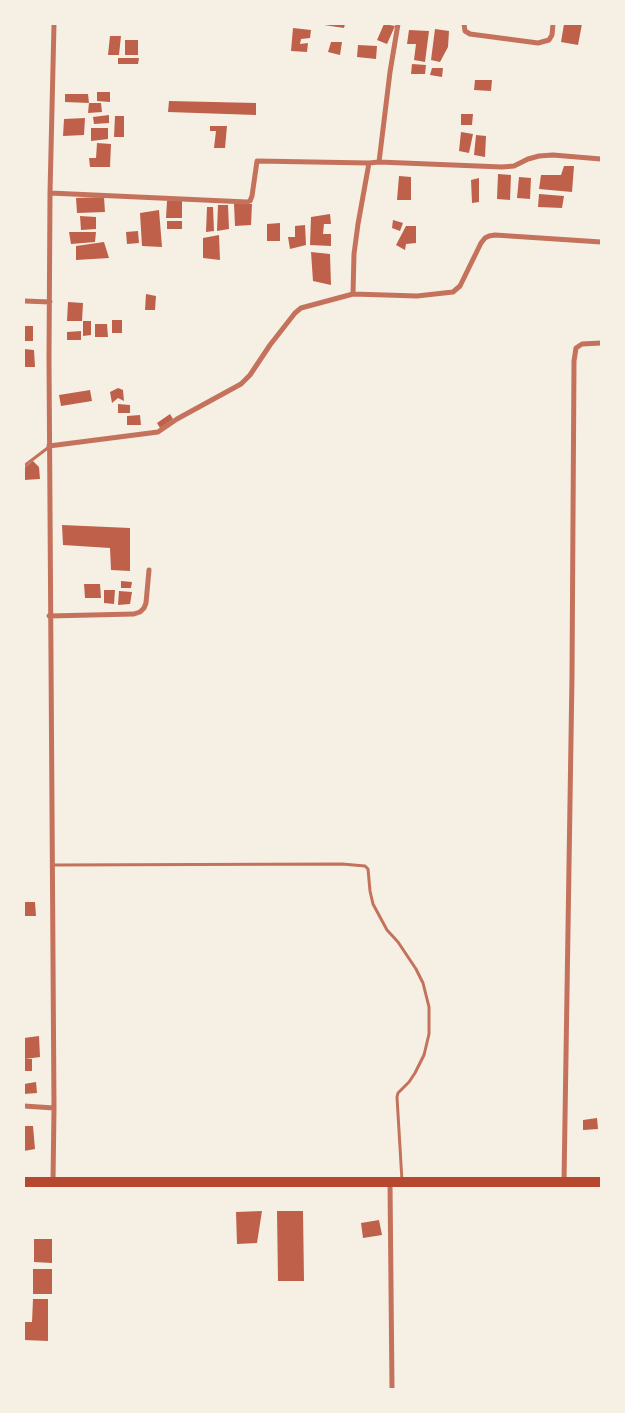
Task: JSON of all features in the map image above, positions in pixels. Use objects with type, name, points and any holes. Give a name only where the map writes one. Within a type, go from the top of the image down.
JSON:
[{"type":"main road","points":[[24,1182],[601,1182]]},
{"type":"street","points":[[53,1182],[49,359],[54,24]]},
{"type":"street","points":[[379,162],[398,24]]},
{"type":"street","points":[[464,24],[465,31],[470,34],[538,43],[549,40],[552,35],[553,24]]},
{"type":"street","points":[[50,193],[247,202],[250,201],[252,196],[257,161],[379,162],[502,167],[514,166],[528,158],[539,156],[553,155],[601,159]]},
{"type":"street","points":[[352,294],[354,254],[369,163]]},
{"type":"street","points":[[49,446],[158,432],[177,419],[241,384],[250,375],[295,313],[301,308],[352,294],[417,296],[453,292],[460,286],[481,243],[489,236],[601,242]]},
{"type":"street","points":[[24,301],[50,302]]},
{"type":"street","points":[[564,1182],[572,666],[574,362],[576,348],[582,344],[601,343]]},
{"type":"street","points":[[49,616],[134,614],[140,612],[146,603],[149,570]]},
{"type":"street","points":[[24,1106],[54,1108]]},
{"type":"street","points":[[390,1182],[392,1389]]},
{"type":"lane","points":[[24,466],[49,446]]},
{"type":"lane","points":[[51,865],[342,864],[365,866],[368,869],[373,904],[387,930],[398,942],[416,969],[423,983],[429,1007],[429,1034],[424,1055],[415,1073],[397,1097],[402,1182]]},
{"type":"building","points":[[324,24],[345,24],[344,28]]},
{"type":"building","points":[[384,24],[395,26],[387,44],[377,40]]},
{"type":"building","points":[[564,24],[582,24],[578,45],[561,42]]},
{"type":"building","points":[[293,28],[311,30],[310,38],[301,39],[300,44],[308,43],[307,52],[291,51]]},
{"type":"building","points":[[435,29],[449,31],[448,47],[440,62],[431,60]]},
{"type":"building","points":[[409,30],[429,31],[425,62],[414,60],[416,44],[407,44]]},
{"type":"building","points":[[110,36],[121,36],[119,55],[108,55]]},
{"type":"building","points":[[125,40],[138,40],[138,55],[125,55]]},
{"type":"building","points":[[331,42],[342,42],[340,55],[328,52]]},
{"type":"building","points":[[358,45],[377,46],[376,59],[357,57]]},
{"type":"building","points":[[118,58],[139,58],[138,64],[118,64]]},
{"type":"building","points":[[412,64],[426,65],[425,74],[411,74]]},
{"type":"building","points":[[432,68],[443,68],[442,77],[430,75]]},
{"type":"building","points":[[475,80],[492,80],[491,91],[474,90]]},
{"type":"building","points":[[97,92],[110,92],[110,102],[97,101]]},
{"type":"building","points":[[65,94],[88,94],[89,103],[65,102]]},
{"type":"building","points":[[169,101],[256,103],[256,115],[168,112]]},
{"type":"building","points":[[89,103],[101,103],[102,112],[88,113]]},
{"type":"building","points":[[461,114],[473,114],[472,125],[461,125]]},
{"type":"building","points":[[109,115],[109,123],[94,124],[93,117]]},
{"type":"building","points":[[115,116],[124,116],[124,137],[114,137]]},
{"type":"building","points":[[85,118],[84,135],[63,136],[64,119]]},
{"type":"building","points":[[210,126],[227,126],[225,148],[214,148],[216,131],[210,131]]},
{"type":"building","points":[[91,128],[108,128],[108,139],[91,141]]},
{"type":"building","points":[[461,132],[473,134],[469,153],[459,151]]},
{"type":"building","points":[[476,135],[486,136],[485,157],[474,155]]},
{"type":"building","points":[[97,143],[111,144],[110,167],[90,167],[89,158],[96,158]]},
{"type":"building","points":[[564,166],[574,166],[572,192],[539,189],[541,175],[561,175]]},
{"type":"building","points":[[498,174],[511,175],[510,200],[497,199]]},
{"type":"building","points":[[399,176],[411,177],[411,200],[397,200]]},
{"type":"building","points":[[519,177],[531,178],[530,199],[517,198]]},
{"type":"building","points":[[479,178],[479,202],[472,203],[471,180]]},
{"type":"building","points":[[539,194],[564,196],[562,208],[538,207]]},
{"type":"building","points":[[104,197],[105,212],[77,213],[76,198]]},
{"type":"building","points":[[167,201],[182,201],[182,218],[166,218]]},
{"type":"building","points":[[234,204],[252,204],[251,225],[235,226]]},
{"type":"building","points":[[218,205],[228,205],[229,229],[217,231]]},
{"type":"building","points":[[207,207],[213,207],[214,231],[206,232]]},
{"type":"building","points":[[159,210],[162,247],[142,246],[140,213]]},
{"type":"building","points":[[330,214],[331,224],[324,224],[323,234],[331,234],[331,246],[310,245],[311,217]]},
{"type":"building","points":[[80,216],[96,217],[96,229],[81,230]]},
{"type":"building","points":[[393,220],[403,223],[400,231],[392,228]]},
{"type":"building","points":[[167,221],[182,221],[182,229],[167,229]]},
{"type":"building","points":[[280,223],[280,241],[267,241],[267,224]]},
{"type":"building","points":[[305,225],[306,245],[290,249],[288,237],[295,237],[295,226]]},
{"type":"building","points":[[406,226],[416,226],[416,243],[406,244],[405,250],[396,245]]},
{"type":"building","points":[[138,231],[139,243],[127,244],[126,232]]},
{"type":"building","points":[[69,232],[96,232],[95,242],[71,244]]},
{"type":"building","points":[[219,235],[220,260],[203,258],[203,238]]},
{"type":"building","points":[[104,242],[109,258],[76,260],[76,246]]},
{"type":"building","points":[[311,252],[330,254],[331,285],[313,281]]},
{"type":"building","points":[[146,294],[156,296],[155,310],[145,310]]},
{"type":"building","points":[[68,302],[83,303],[82,321],[67,321]]},
{"type":"building","points":[[112,320],[122,320],[122,333],[112,333]]},
{"type":"building","points":[[83,321],[91,321],[91,335],[83,336]]},
{"type":"building","points":[[95,324],[107,324],[108,337],[95,337]]},
{"type":"building","points":[[24,326],[33,326],[33,341],[24,341]]},
{"type":"building","points":[[81,331],[81,340],[67,340],[67,332]]},
{"type":"building","points":[[24,349],[34,350],[35,367],[24,367]]},
{"type":"building","points":[[118,388],[123,390],[124,401],[118,398],[112,403],[110,392]]},
{"type":"building","points":[[90,390],[92,401],[61,406],[59,395]]},
{"type":"building","points":[[118,404],[130,405],[130,413],[118,413]]},
{"type":"building","points":[[170,414],[173,419],[160,428],[157,423]]},
{"type":"building","points":[[140,415],[141,425],[127,425],[127,416]]},
{"type":"building","points":[[33,461],[39,467],[40,479],[24,480],[24,468]]},
{"type":"building","points":[[62,525],[130,528],[130,571],[111,570],[110,548],[63,545]]},
{"type":"building","points":[[121,581],[132,582],[131,588],[121,588]]},
{"type":"building","points":[[84,584],[100,584],[101,598],[85,598]]},
{"type":"building","points":[[104,590],[115,590],[114,604],[104,603]]},
{"type":"building","points":[[119,591],[132,592],[130,604],[118,605]]},
{"type":"building","points":[[24,902],[35,902],[36,916],[24,916]]},
{"type":"building","points":[[39,1036],[40,1057],[25,1059],[24,1038]]},
{"type":"building","points":[[24,1059],[32,1059],[32,1071],[24,1071]]},
{"type":"building","points":[[36,1082],[37,1093],[24,1094],[24,1084]]},
{"type":"building","points":[[597,1118],[598,1129],[583,1130],[583,1120]]},
{"type":"building","points":[[24,1126],[33,1126],[35,1149],[24,1151]]},
{"type":"building","points":[[262,1211],[257,1243],[237,1244],[236,1212]]},
{"type":"building","points":[[277,1211],[303,1211],[304,1281],[278,1281]]},
{"type":"building","points":[[379,1220],[382,1235],[363,1238],[361,1223]]},
{"type":"building","points":[[34,1239],[52,1239],[52,1263],[34,1262]]},
{"type":"building","points":[[33,1269],[52,1269],[52,1294],[33,1294]]},
{"type":"building","points":[[33,1299],[48,1299],[48,1341],[24,1340],[24,1322],[32,1322]]}]
